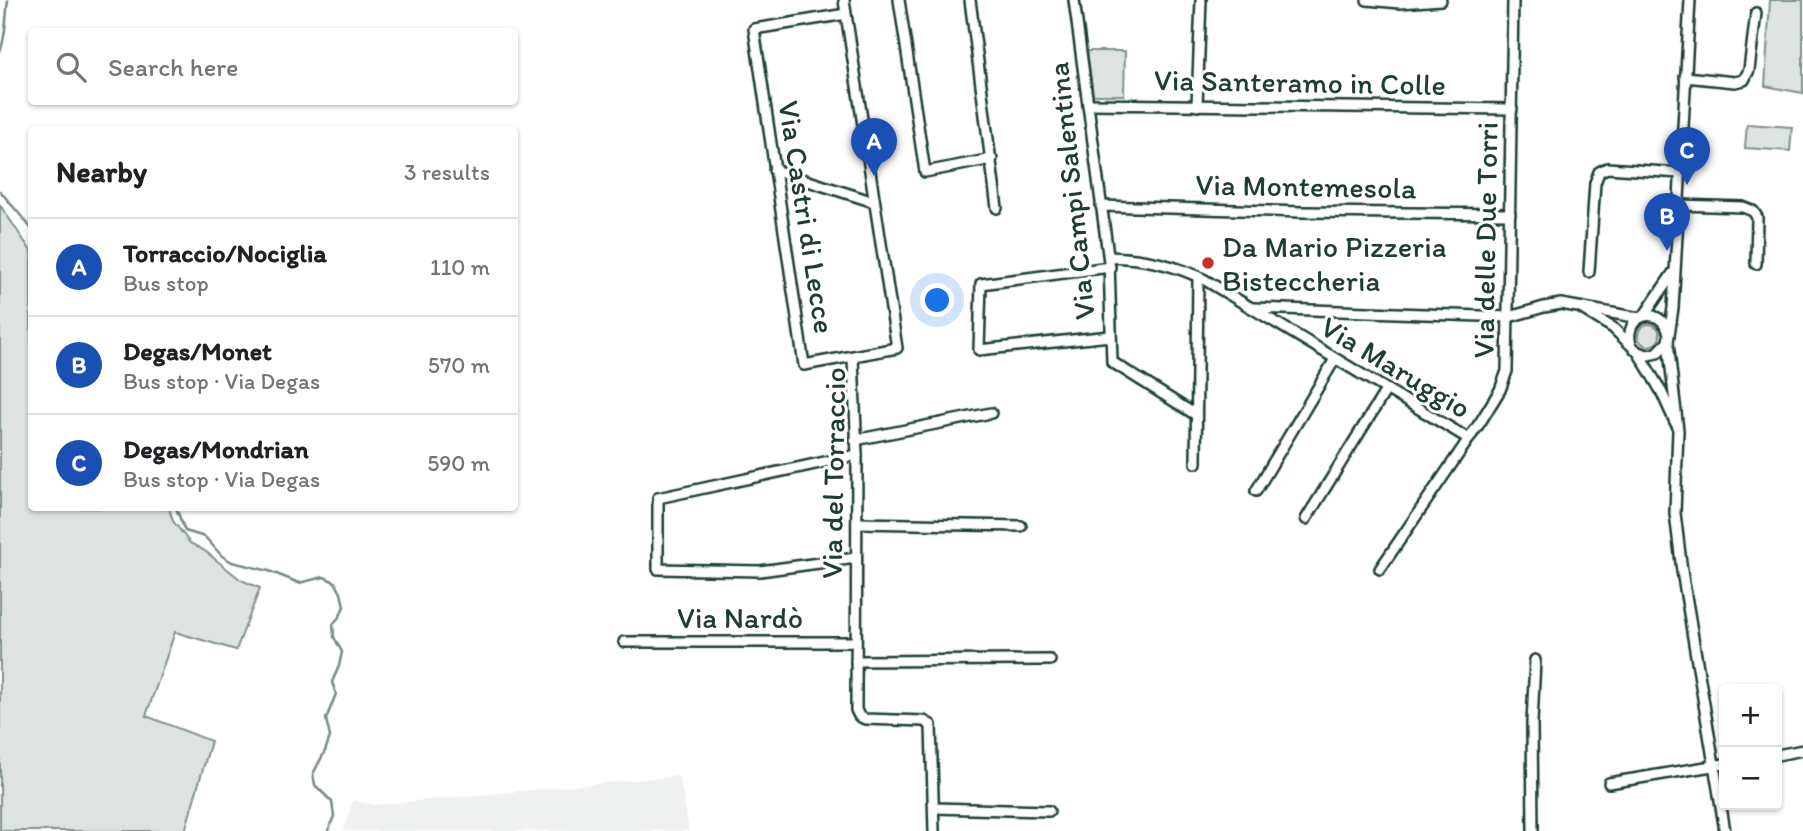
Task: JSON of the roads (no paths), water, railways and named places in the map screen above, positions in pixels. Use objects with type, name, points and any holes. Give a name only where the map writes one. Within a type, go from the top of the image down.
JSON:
[{"type":"street","name":"Via del Torraccio","points":[[844,0],[897,348],[853,357],[857,455],[856,710],[859,716],[865,719],[924,721],[933,728],[934,831]]},
{"type":"street","points":[[899,0],[925,172],[992,159]]},
{"type":"street","points":[[970,0],[997,208]]},
{"type":"street","name":"Via Campi Salentina","points":[[1074,0],[1109,262],[1112,362],[1196,415]]},
{"type":"street","points":[[1197,106],[1201,0]]},
{"type":"street","points":[[1367,0],[1400,3],[1441,0]]},
{"type":"street","name":"Via delle Due Torri","points":[[1380,569],[1469,439],[1506,378],[1513,0]]},
{"type":"street","points":[[1674,272],[1630,331],[1635,349],[1648,355],[1657,353],[1668,338],[1673,311],[1690,0]]},
{"type":"street","points":[[1685,77],[1735,82],[1744,80],[1749,70],[1756,13]]},
{"type":"street","name":"Via Castri di Lecce","points":[[846,14],[754,29],[804,365],[853,357]]},
{"type":"street","name":"Via Santeramo in Colle","points":[[1088,104],[1512,109]]},
{"type":"street","points":[[1589,272],[1595,183],[1599,172],[1608,168],[1680,173]]},
{"type":"street","points":[[774,170],[874,202]]},
{"type":"street","points":[[1678,205],[1746,208],[1753,211],[1757,217],[1755,264]]},
{"type":"street","name":"Via Montemesola","points":[[1101,206],[1510,214]]},
{"type":"street","name":"Via Maruggio","points":[[1110,336],[979,350],[981,284],[1109,262],[1151,260],[1198,277],[1469,439]]},
{"type":"street","points":[[1196,463],[1198,277]]},
{"type":"street","points":[[1251,308],[1509,317],[1555,305],[1642,317],[1653,316],[1661,320],[1667,328],[1678,430],[1675,513],[1713,766],[1726,831]]},
{"type":"street","points":[[1582,309],[1613,328],[1635,349],[1661,391],[1678,430]]},
{"type":"street","points":[[1256,491],[1335,359]]},
{"type":"street","points":[[1306,519],[1386,390]]},
{"type":"street","points":[[855,440],[991,413]]},
{"type":"street","points":[[856,558],[760,571],[658,569],[659,498],[857,455]]},
{"type":"street","points":[[857,523],[1021,526]]},
{"type":"street","name":"Via Nardò","points":[[624,642],[855,642]]},
{"type":"street","points":[[856,662],[1050,660]]},
{"type":"street","points":[[1532,831],[1535,660]]},
{"type":"street","points":[[1782,754],[1803,750]]},
{"type":"street","points":[[1609,783],[1719,765]]},
{"type":"street","points":[[934,808],[1049,811]]},
{"type":"waterway","points":[[0,51],[5,33],[8,0]]},
{"type":"waterway","points":[[0,191],[28,224]]},
{"type":"waterway","points":[[177,511],[185,531],[205,537],[222,556],[232,562],[269,571],[299,583],[324,577],[335,582],[341,593],[344,606],[333,624],[334,637],[342,652],[332,682],[336,694],[326,719],[330,737],[313,774],[315,785],[332,802],[334,816],[328,831]]},
{"type":"place","name":"Torraccio/Nociglia","points":[[874,176]]},
{"type":"place","name":"Degas/Mondrian","points":[[1687,185]]},
{"type":"place","name":"Degas/Monet","points":[[1667,251]]},
{"type":"place","name":"Da Mario Pizzeria Bisteccheria","points":[[1208,263]]}]
